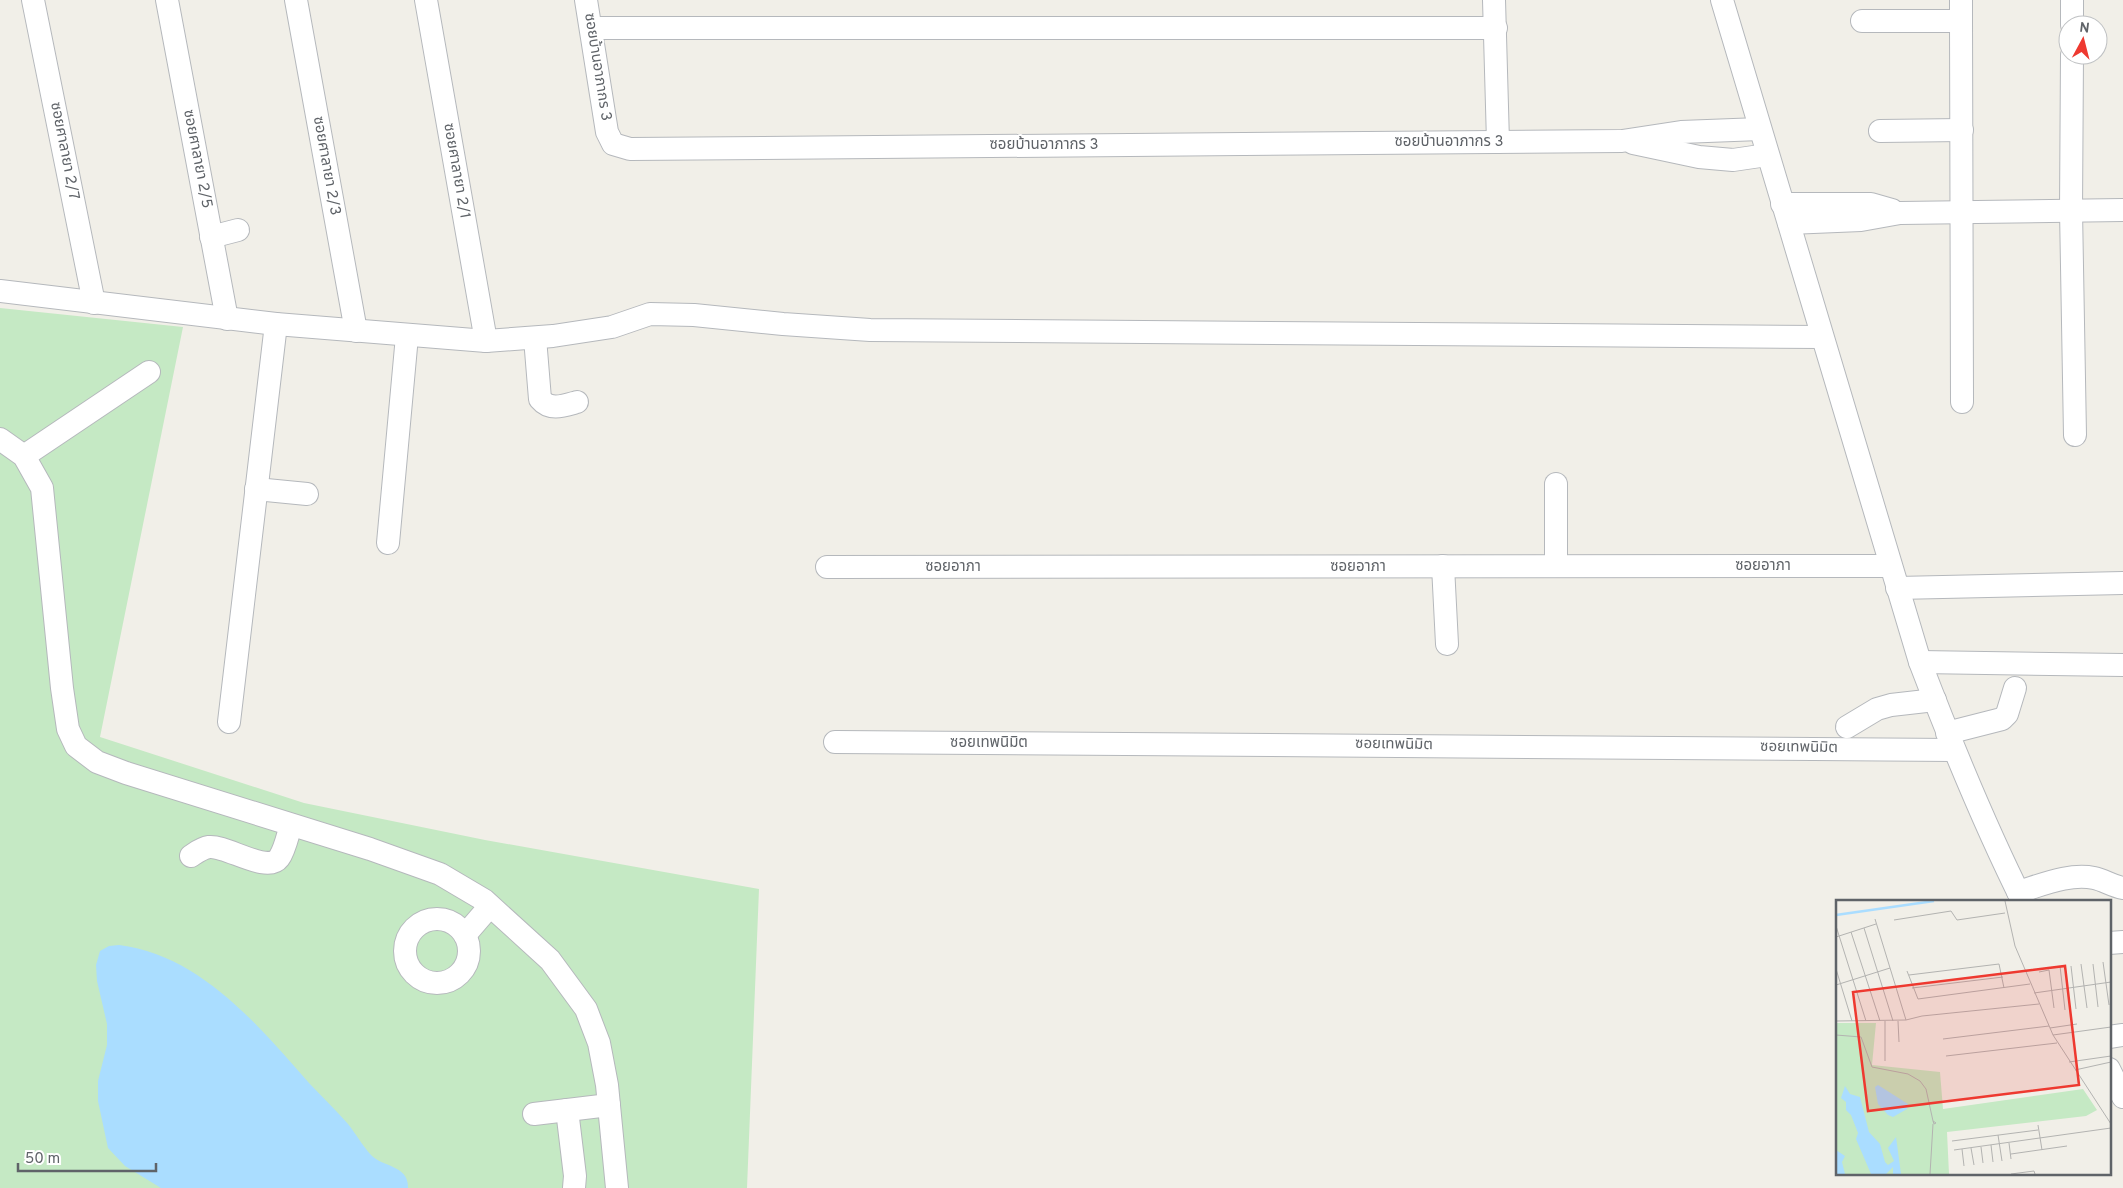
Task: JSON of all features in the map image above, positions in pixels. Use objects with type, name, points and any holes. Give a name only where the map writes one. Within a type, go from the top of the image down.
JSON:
[{"type":"street","name":"ซอยศาลายา 2/7","points":[[33,0],[94,303]]},
{"type":"street","name":"ซอยศาลายา 2/5","points":[[167,0],[227,319]]},
{"type":"street","name":"ซอยศาลายา 2/3","points":[[296,0],[356,331]]},
{"type":"street","name":"ซอยศาลายา 2/1","points":[[426,0],[486,341]]},
{"type":"street","name":"ซอยบ้านอาภากร 3","points":[[586,0],[607,132],[613,144],[630,149],[1622,140],[1681,132],[1760,129]]},
{"type":"street","points":[[1494,0],[1498,142]]},
{"type":"street","points":[[1722,0],[1890,566],[1920,662],[1950,742],[2020,897],[2078,876],[2095,878],[2108,885],[2123,888]]},
{"type":"street","points":[[2072,0],[2072,15]]},
{"type":"street","points":[[1862,21],[1961,11],[1962,402]]},
{"type":"street","points":[[591,28],[1496,28]]},
{"type":"street","points":[[2072,65],[2071,210],[2074,435]]},
{"type":"street","points":[[1880,131],[1962,130]]},
{"type":"street","name":"ซอยบ้านอาภากร 3","points":[[1622,140],[1699,157],[1734,160],[1768,155]]},
{"type":"street","points":[[1785,214],[1861,220],[1900,213],[2123,210]]},
{"type":"street","points":[[211,237],[238,230]]},
{"type":"street","points":[[0,291],[227,319],[407,336],[486,341],[535,338],[612,327],[650,314],[694,315],[870,330],[1822,337]]},
{"type":"street","points":[[229,722],[276,324]]},
{"type":"street","points":[[388,543],[407,336]]},
{"type":"street","points":[[535,338],[540,399],[544,405],[550,407],[561,407],[577,402]]},
{"type":"street","points":[[24,456],[149,372]]},
{"type":"street","points":[[0,439],[24,456],[42,488],[62,688],[68,729],[76,746],[96,762],[126,773],[370,849],[431,870],[484,900],[550,960],[586,1009],[600,1043],[609,1105],[617,1188]]},
{"type":"street","points":[[1556,484],[1556,566]]},
{"type":"street","points":[[256,489],[307,494]]},
{"type":"street","points":[[1443,566],[1447,644]]},
{"type":"street","name":"ซอยอาภา","points":[[827,567],[1890,566]]},
{"type":"street","points":[[1897,588],[2123,583]]},
{"type":"street","points":[[1920,662],[2123,664]]},
{"type":"street","name":"ซอยเทพนิมิต","points":[[835,742],[1950,742],[2002,719],[2007,714],[2015,688]]},
{"type":"street","points":[[1847,727],[1877,709],[1935,700]]},
{"type":"street","points":[[192,856],[210,847],[233,852],[264,863],[273,862],[279,858],[291,825]]},
{"type":"street","points":[[442,920],[459,885]]},
{"type":"street","points":[[465,935],[490,906]]},
{"type":"street","points":[[428,920],[442,920],[452,922],[465,935],[470,949],[467,963],[459,975],[446,982],[432,984],[418,978],[408,968],[404,954],[406,939],[415,927],[428,920]]},
{"type":"street","points":[[2110,943],[2123,942]]},
{"type":"street","points":[[2110,1036],[2123,1035]]},
{"type":"street","points":[[2110,1071],[2123,1097]]},
{"type":"street","points":[[534,1114],[609,1105]]},
{"type":"street","points":[[567,1110],[575,1176],[574,1188]]},
{"type":"green space","points":[[0,308],[183,327],[100,737],[304,803],[485,840],[759,889],[747,1188],[0,1188]]},
{"type":"water","points":[[119,945],[148,951],[176,963],[201,978],[225,996],[269,1038],[351,1128],[371,1155],[394,1167],[404,1175],[408,1188],[161,1188],[125,1166],[108,1148],[98,1101],[98,1081],[107,1045],[107,1024],[97,981],[96,965],[100,951],[109,946]]}]
